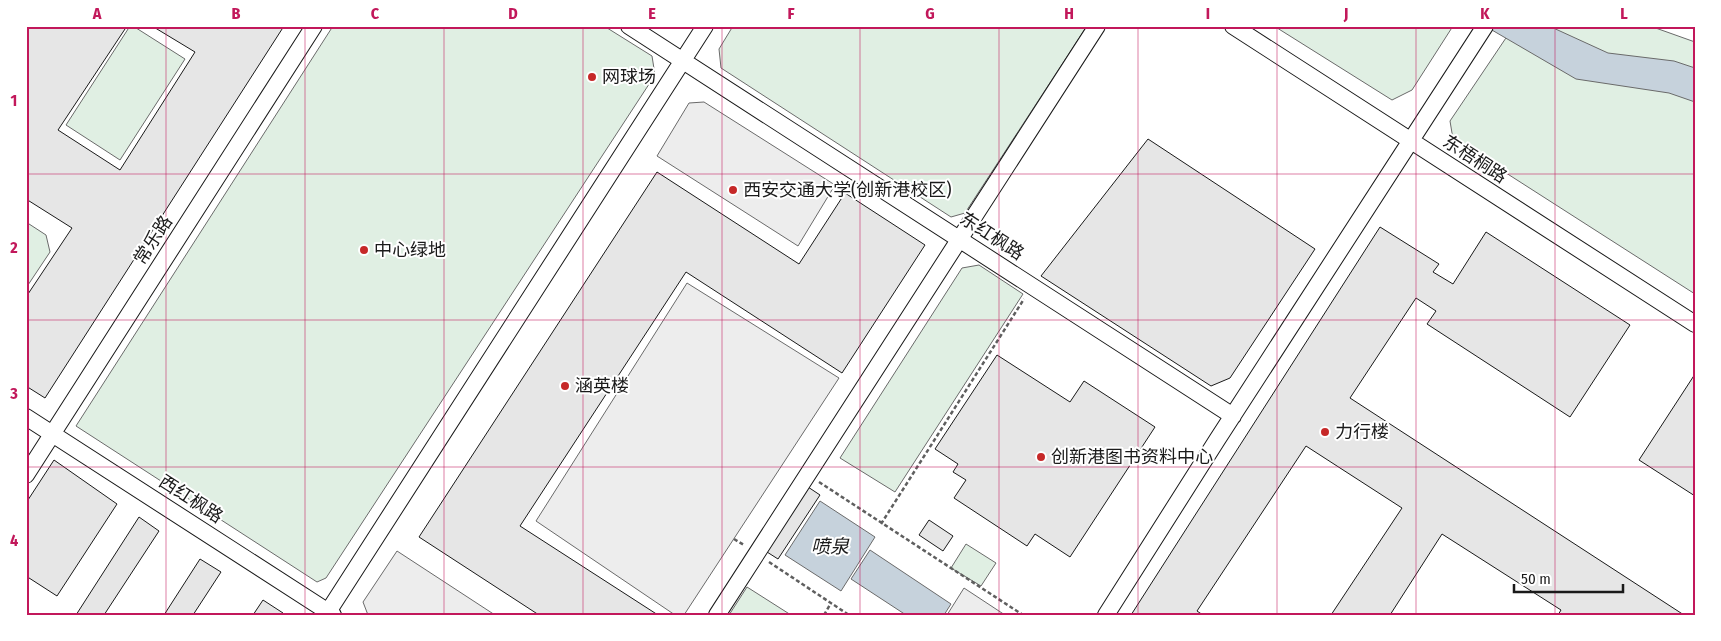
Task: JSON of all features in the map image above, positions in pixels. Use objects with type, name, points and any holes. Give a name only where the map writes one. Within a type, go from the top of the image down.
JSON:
[{"type":"street","name":"常乐路","points":[[26,475],[314,26]]},
{"type":"street","name":"东红枫路","points":[[629,26],[1233,416]]},
{"type":"street","points":[[329,614],[705,26]]},
{"type":"street","points":[[717,615],[1097,26]]},
{"type":"street","name":"东梧桐路","points":[[1233,26],[1695,324]]},
{"type":"street","points":[[1106,615],[1485,26]]},
{"type":"street","name":"西红枫路","points":[[26,417],[329,614]]},
{"type":"path","points":[[881,524],[1033,286]]},
{"type":"path","points":[[807,474],[1023,615]]},
{"type":"path","points":[[756,554],[849,615]]},
{"type":"path","points":[[824,615],[831,603]]},
{"type":"green space","points":[[130,26],[133,26],[185,59],[120,160],[66,125]]},
{"type":"green space","name":"中心绿地","points":[[333,26],[604,26],[652,56],[655,75],[326,578],[317,582],[76,426]]},
{"type":"green space","points":[[733,26],[1087,26],[965,213],[951,217],[721,68],[719,49]]},
{"type":"green space","points":[[1274,26],[1453,26],[1412,90],[1392,100]]},
{"type":"green space","points":[[1514,26],[1650,26],[1695,42],[1695,294],[1453,139],[1450,121]]},
{"type":"green space","points":[[26,222],[46,235],[50,252],[26,286]]},
{"type":"green space","points":[[979,265],[1023,294],[895,492],[840,458],[962,268]]},
{"type":"green space","points":[[966,544],[996,563],[981,586],[951,568]]},
{"type":"green space","points":[[747,587],[791,615],[729,615]]},
{"type":"shaded area","points":[[704,102],[835,185],[798,246],[657,156],[689,103]]},
{"type":"shaded area","points":[[687,283],[839,378],[684,615],[675,615],[536,521]]},
{"type":"shaded area","points":[[397,551],[495,615],[368,615],[363,602]]},
{"type":"shaded area","points":[[964,588],[1005,615],[947,615]]},
{"type":"water","points":[[1485,26],[1549,26],[1608,53],[1674,61],[1695,68],[1695,102],[1669,93],[1576,79]]},
{"type":"water","name":"喷泉","points":[[820,501],[875,537],[841,591],[785,555]]},
{"type":"water","points":[[870,550],[951,604],[944,615],[906,615],[851,579]]},
{"type":"building","points":[[26,26],[127,26],[58,130],[120,170],[195,52],[152,26],[284,26],[45,398],[26,386],[26,297],[72,228],[26,199]]},
{"type":"building","points":[[1148,139],[1315,249],[1230,378],[1211,386],[1041,276]]},
{"type":"building","name":"涵英楼","points":[[657,172],[799,264],[845,193],[925,245],[842,373],[686,272],[520,526],[658,615],[539,615],[419,537]]},
{"type":"building","name":"力行楼","points":[[1380,227],[1439,264],[1433,272],[1453,284],[1486,232],[1630,325],[1570,417],[1427,324],[1436,311],[1416,298],[1350,398],[1684,615],[1558,615],[1561,610],[1442,534],[1390,615],[1331,615],[1402,508],[1306,446],[1197,611],[1203,615],[1131,615]]},
{"type":"building","name":"创新港图书资料中心","points":[[997,355],[1070,402],[1084,381],[1155,427],[1070,557],[1035,534],[1027,546],[954,498],[966,480],[953,472],[958,464],[935,449]]},
{"type":"building","points":[[1695,374],[1695,496],[1639,460]]},
{"type":"building","points":[[54,460],[117,504],[57,596],[26,576],[26,503]]},
{"type":"building","points":[[808,487],[820,495],[778,559],[767,552]]},
{"type":"building","points":[[139,517],[159,531],[104,615],[76,615]]},
{"type":"building","points":[[929,520],[953,536],[943,551],[919,535]]},
{"type":"building","points":[[200,559],[221,572],[193,615],[164,615]]},
{"type":"building","points":[[263,600],[283,613],[282,615],[253,615]]},
{"type":"place","name":"网球场","points":[[592,77]]},
{"type":"place","name":"西安交通大学(创新港校区)","points":[[733,190]]},
{"type":"place","name":"中心绿地","points":[[364,250]]},
{"type":"place","name":"涵英楼","points":[[565,386]]},
{"type":"place","name":"力行楼","points":[[1325,432]]},
{"type":"place","name":"创新港图书资料中心","points":[[1041,457]]}]
